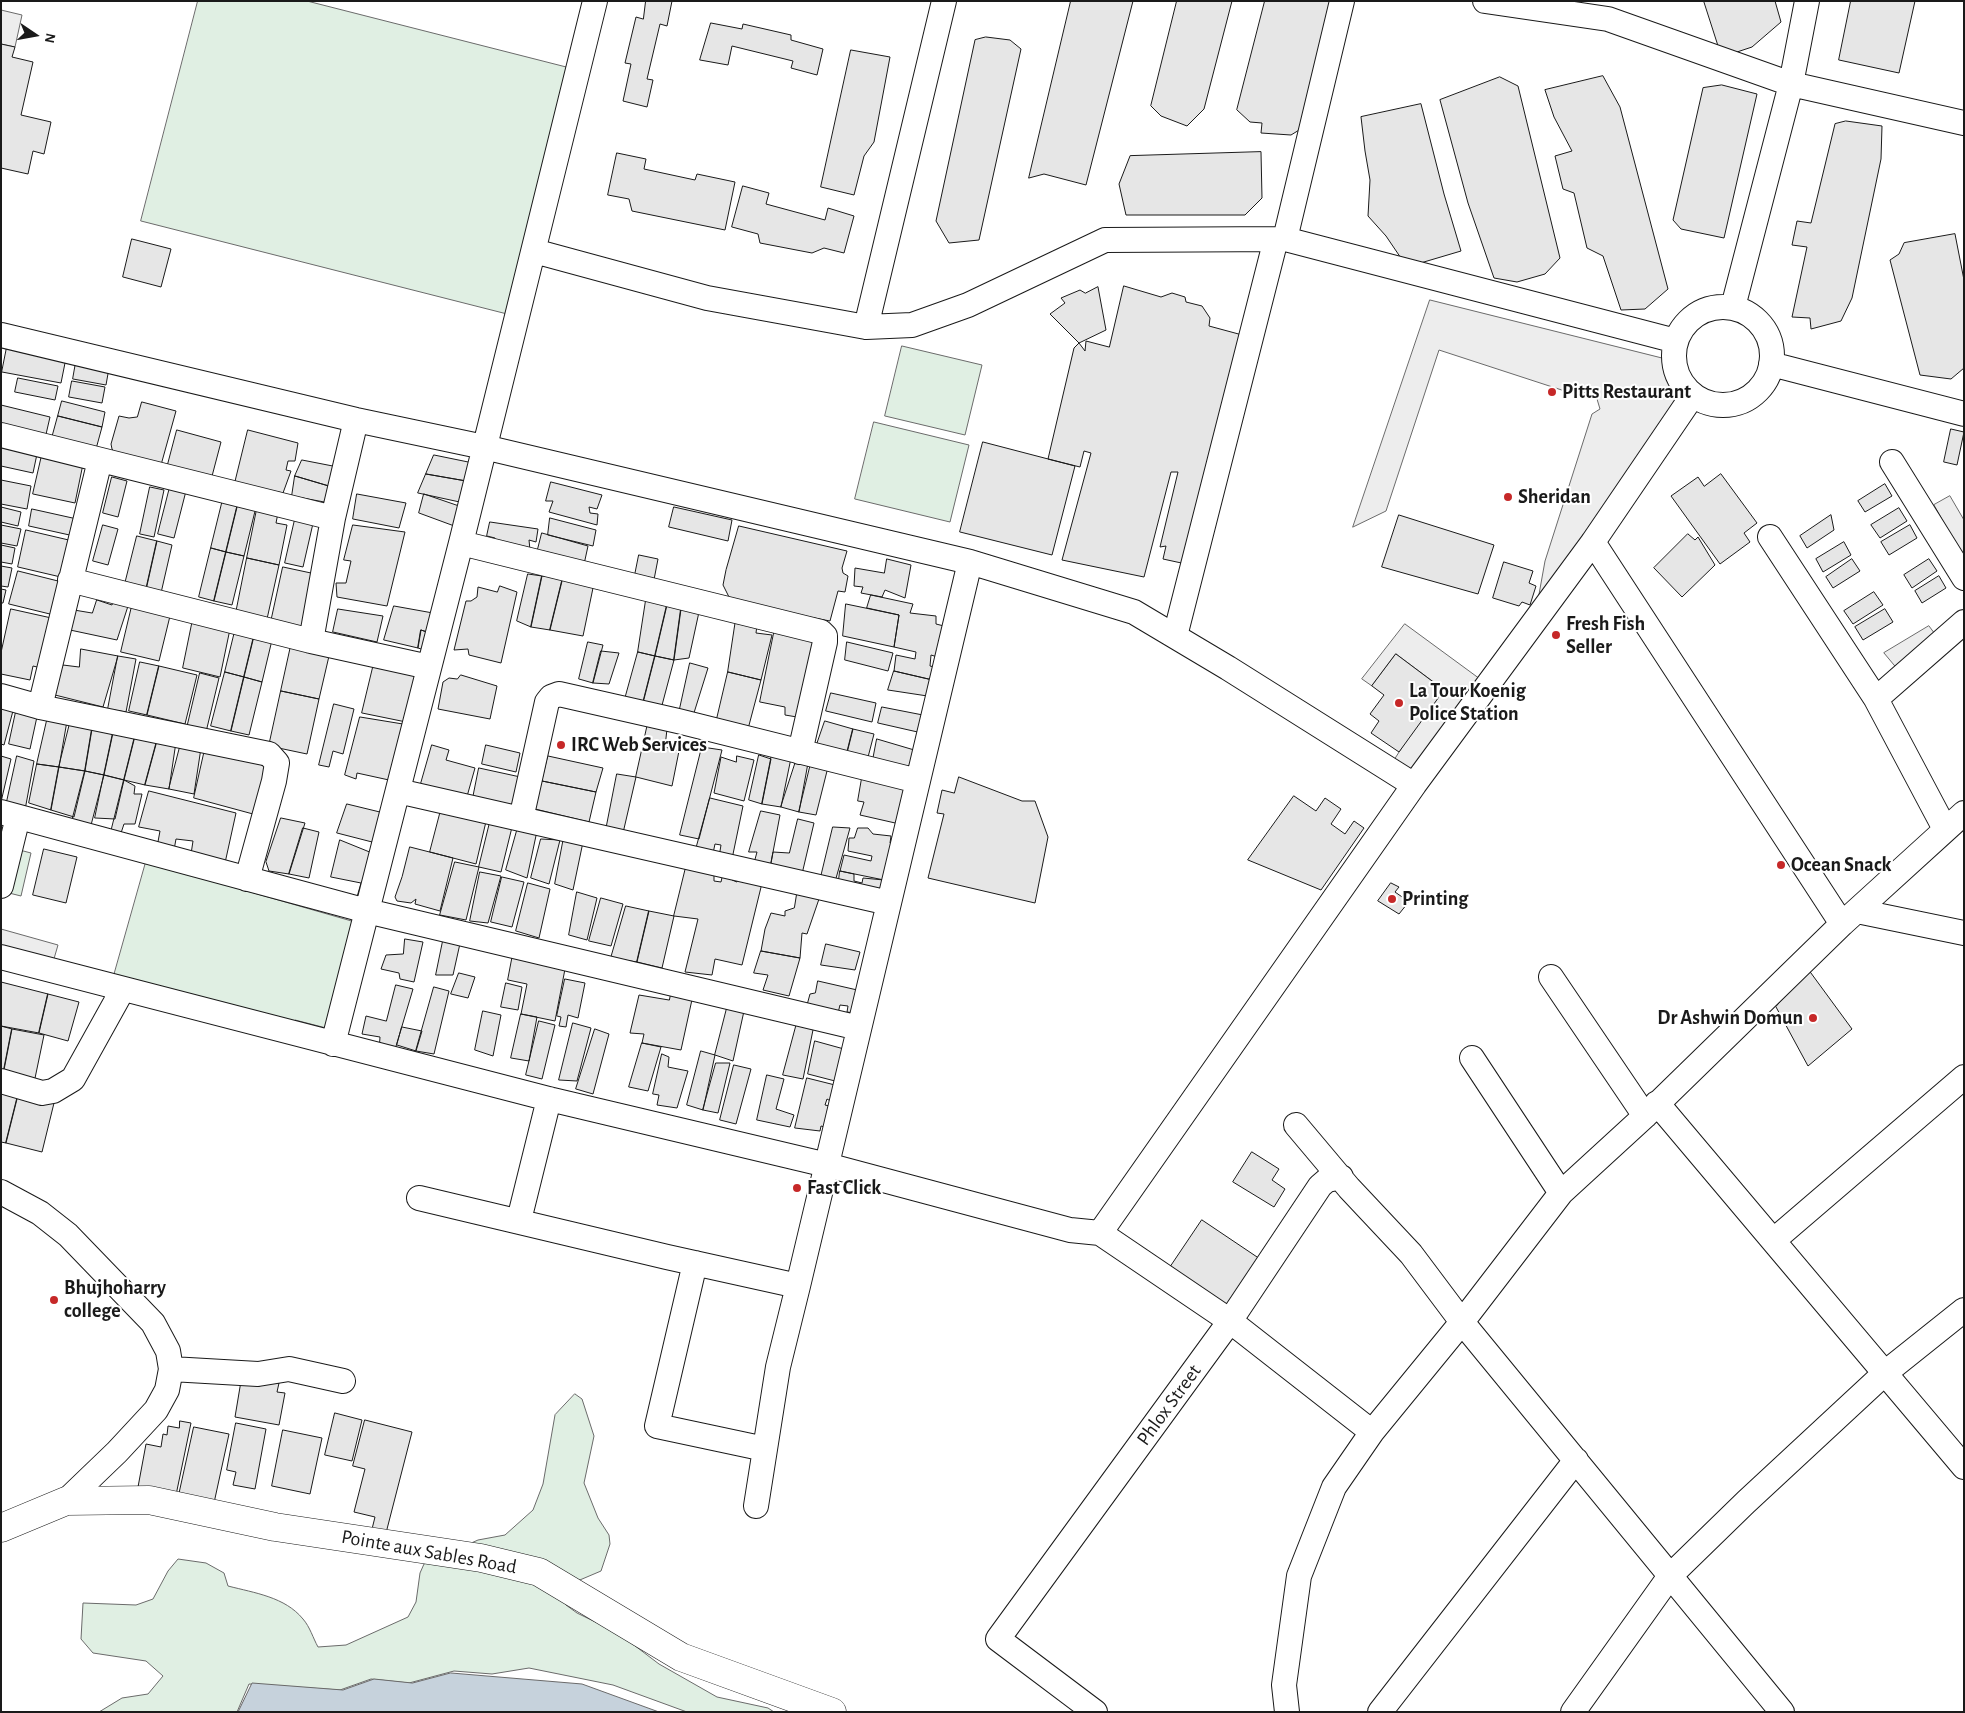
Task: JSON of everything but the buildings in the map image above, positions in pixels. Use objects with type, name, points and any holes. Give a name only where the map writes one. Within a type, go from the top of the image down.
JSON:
[{"type":"main road","name":"Pointe aux Sables Road","points":[[1,1528],[66,1501],[149,1500],[274,1527],[481,1558],[539,1572],[681,1657],[832,1712]]},
{"type":"street","points":[[333,1044],[461,543],[596,1]]},
{"type":"street","points":[[866,327],[944,1]]},
{"type":"street","points":[[1174,636],[1342,1]]},
{"type":"street","points":[[1485,1],[1608,19],[1791,84],[1964,123]]},
{"type":"street","points":[[1733,307],[1791,84],[1807,1]]},
{"type":"street","points":[[534,251],[707,298],[866,327],[912,325],[968,305],[1105,240],[1280,239],[1676,342]]},
{"type":"street","points":[[1718,306],[1733,307],[1747,313],[1759,322],[1767,334],[1771,349],[1771,364],[1765,380],[1755,393],[1740,402],[1724,405],[1708,403],[1693,395],[1682,384],[1676,371],[1674,356],[1676,342],[1682,328],[1692,317],[1704,310],[1718,306]]},
{"type":"street","points":[[1,334],[356,420],[484,447],[970,562],[1134,612],[1228,668],[1414,785]]},
{"type":"street","points":[[1771,364],[1964,414]]},
{"type":"street","points":[[1100,1233],[1414,785],[1593,542],[1693,395]]},
{"type":"street","points":[[311,641],[333,518],[356,420]]},
{"type":"street","points":[[1,435],[333,518]]},
{"type":"street","points":[[40,707],[100,460]]},
{"type":"street","points":[[1892,462],[1964,578]]},
{"type":"street","points":[[1770,537],[1876,699],[1945,829]]},
{"type":"street","points":[[1593,542],[1850,918],[1964,932]]},
{"type":"street","points":[[461,543],[821,632],[825,636],[825,642],[800,752]]},
{"type":"street","points":[[756,1506],[778,1367],[970,562]]},
{"type":"street","points":[[70,580],[311,641],[429,667]]},
{"type":"street","points":[[1876,699],[1964,622]]},
{"type":"street","points":[[520,819],[547,702],[551,697],[559,694],[678,721],[918,781]]},
{"type":"street","points":[[1,696],[40,707],[269,754],[277,763],[274,781],[247,879]]},
{"type":"street","points":[[398,791],[889,903]]},
{"type":"street","points":[[1287,1712],[1284,1684],[1299,1576],[1334,1487],[1372,1432],[1462,1322],[1561,1193],[1651,1110],[1850,918],[1964,813]]},
{"type":"street","points":[[1,886],[9,815],[367,911],[859,1028]]},
{"type":"street","points":[[1,957],[549,1099],[827,1165],[1070,1230],[1100,1233],[1230,1321],[1372,1432]]},
{"type":"street","points":[[1551,977],[1651,1110],[1774,1240],[1964,1467]]},
{"type":"street","points":[[1,1081],[42,1093],[53,1091],[73,1079],[123,989]]},
{"type":"street","points":[[1472,1058],[1561,1193]]},
{"type":"street","points":[[1774,1240],[1964,1077]]},
{"type":"street","points":[[519,1220],[549,1099]]},
{"type":"street","points":[[1296,1125],[1411,1254],[1462,1322],[1782,1712]]},
{"type":"street","name":"Phlox Street","points":[[1096,1712],[998,1639],[1230,1321],[1320,1186],[1327,1180],[1341,1177]]},
{"type":"street","points":[[1,1192],[40,1213],[68,1236],[153,1323],[168,1351],[171,1369],[167,1390],[156,1410],[117,1452],[66,1501]]},
{"type":"street","points":[[419,1198],[798,1286]]},
{"type":"street","points":[[695,1263],[657,1426],[765,1449]]},
{"type":"street","points":[[1573,1712],[1670,1576],[1884,1373],[1964,1310]]},
{"type":"street","points":[[171,1369],[258,1374],[289,1369],[344,1381]]},
{"type":"street","points":[[1380,1712],[1576,1460]]},
{"type":"green space","points":[[198,1],[307,1],[578,70],[515,316],[141,221]]},
{"type":"green space","points":[[902,346],[982,365],[965,435],[885,416]]},
{"type":"green space","points":[[874,422],[969,445],[950,522],[855,499]]},
{"type":"green space","points":[[1,830],[15,833],[12,848],[31,853],[21,896],[1,891]]},
{"type":"green space","points":[[146,862],[362,924],[334,1030],[295,1020],[292,1028],[113,979]]},
{"type":"green space","points":[[575,1394],[582,1399],[594,1436],[584,1483],[598,1518],[609,1535],[610,1544],[601,1571],[568,1585],[566,1605],[577,1613],[618,1633],[659,1664],[717,1697],[768,1708],[774,1712],[687,1712],[613,1685],[529,1668],[492,1674],[454,1671],[409,1683],[371,1679],[340,1690],[249,1684],[237,1712],[99,1712],[122,1698],[148,1694],[163,1676],[146,1661],[93,1653],[81,1639],[83,1603],[136,1605],[153,1599],[168,1571],[178,1559],[206,1563],[224,1573],[228,1586],[269,1597],[296,1612],[308,1625],[318,1647],[346,1645],[408,1617],[416,1602],[420,1573],[424,1564],[478,1540],[505,1535],[533,1510],[543,1484],[555,1415]]},
{"type":"shaded area","points":[[1,10],[22,15],[15,47],[1,44]]},
{"type":"shaded area","points":[[1430,300],[1666,359],[1682,406],[1536,611],[1545,561],[1592,414],[1600,409],[1594,389],[1577,395],[1439,350],[1386,511],[1353,527]]},
{"type":"shaded area","points":[[1950,496],[1964,520],[1964,559],[1934,505]]},
{"type":"shaded area","points":[[1405,624],[1480,679],[1411,774],[1394,760],[1443,689],[1396,654],[1372,686],[1362,679]]},
{"type":"shaded area","points":[[1929,626],[1938,638],[1899,671],[1884,653]]},
{"type":"shaded area","points":[[1,929],[58,945],[51,969],[1,956]]},
{"type":"shaded area","points":[[451,1673],[582,1684],[659,1712],[238,1712],[252,1683],[343,1690],[374,1679],[412,1683]]},
{"type":"place","name":"Pitts Restaurant","points":[[1552,392]]},
{"type":"place","name":"Sheridan","points":[[1508,497]]},
{"type":"place","name":"Fresh Fish Seller","points":[[1556,635]]},
{"type":"place","name":"La Tour Koenig Police Station","points":[[1399,703]]},
{"type":"place","name":"IRC Web Services","points":[[561,745]]},
{"type":"place","name":"Ocean Snack","points":[[1781,865]]},
{"type":"place","name":"Printing","points":[[1392,899]]},
{"type":"place","name":"Dr Ashwin Domun","points":[[1813,1018]]},
{"type":"place","name":"Fast Click","points":[[797,1188]]},
{"type":"place","name":"Bhujhoharry college","points":[[54,1300]]}]
